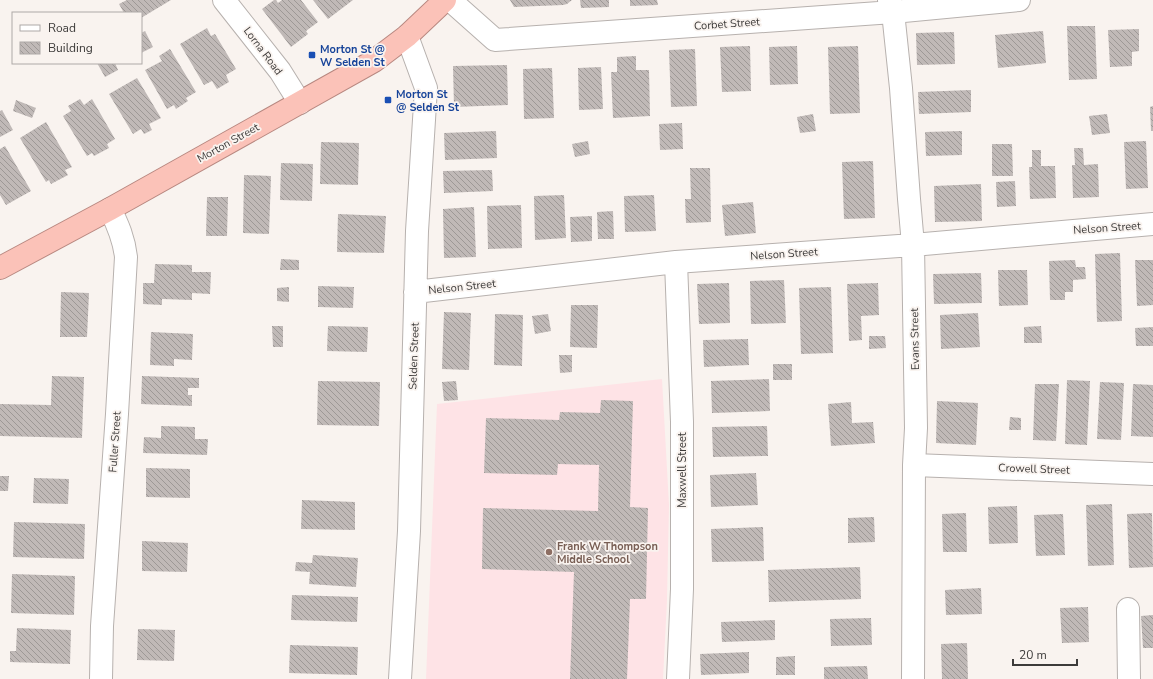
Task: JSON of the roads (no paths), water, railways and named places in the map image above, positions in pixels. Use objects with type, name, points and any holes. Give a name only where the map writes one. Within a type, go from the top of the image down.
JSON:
[{"type":"highway","name":"Morton Street","points":[[0,268],[110,209],[374,61],[408,36],[444,0]]},
{"type":"street","name":"Lorna Road","points":[[224,0],[280,71],[300,103]]},
{"type":"street","name":"Corbet Street","points":[[450,0],[496,40],[891,6],[1019,0]]},
{"type":"street","name":"Evans Street","points":[[891,6],[901,88],[913,245],[916,428],[914,465],[913,679]]},
{"type":"street","name":"Selden Street","points":[[400,679],[409,531],[417,231],[426,88],[408,36]]},
{"type":"street","name":"Fuller Street","points":[[101,679],[102,626],[117,414],[126,257],[120,228],[110,209]]},
{"type":"street","name":"Nelson Street","points":[[416,292],[676,262],[913,245],[1153,224]]},
{"type":"street","name":"Maxwell Street","points":[[676,262],[682,422],[682,589],[678,679]]},
{"type":"street","name":"Crowell Street","points":[[914,465],[1153,474]]},
{"type":"street","points":[[1128,609],[1129,679]]},
{"type":"place","name":"Morton St @ W Selden St","points":[[312,55]]},
{"type":"place","name":"Morton St @ Selden St","points":[[388,100]]},
{"type":"place","name":"Frank W Thompson Middle School","points":[[549,552]]}]
